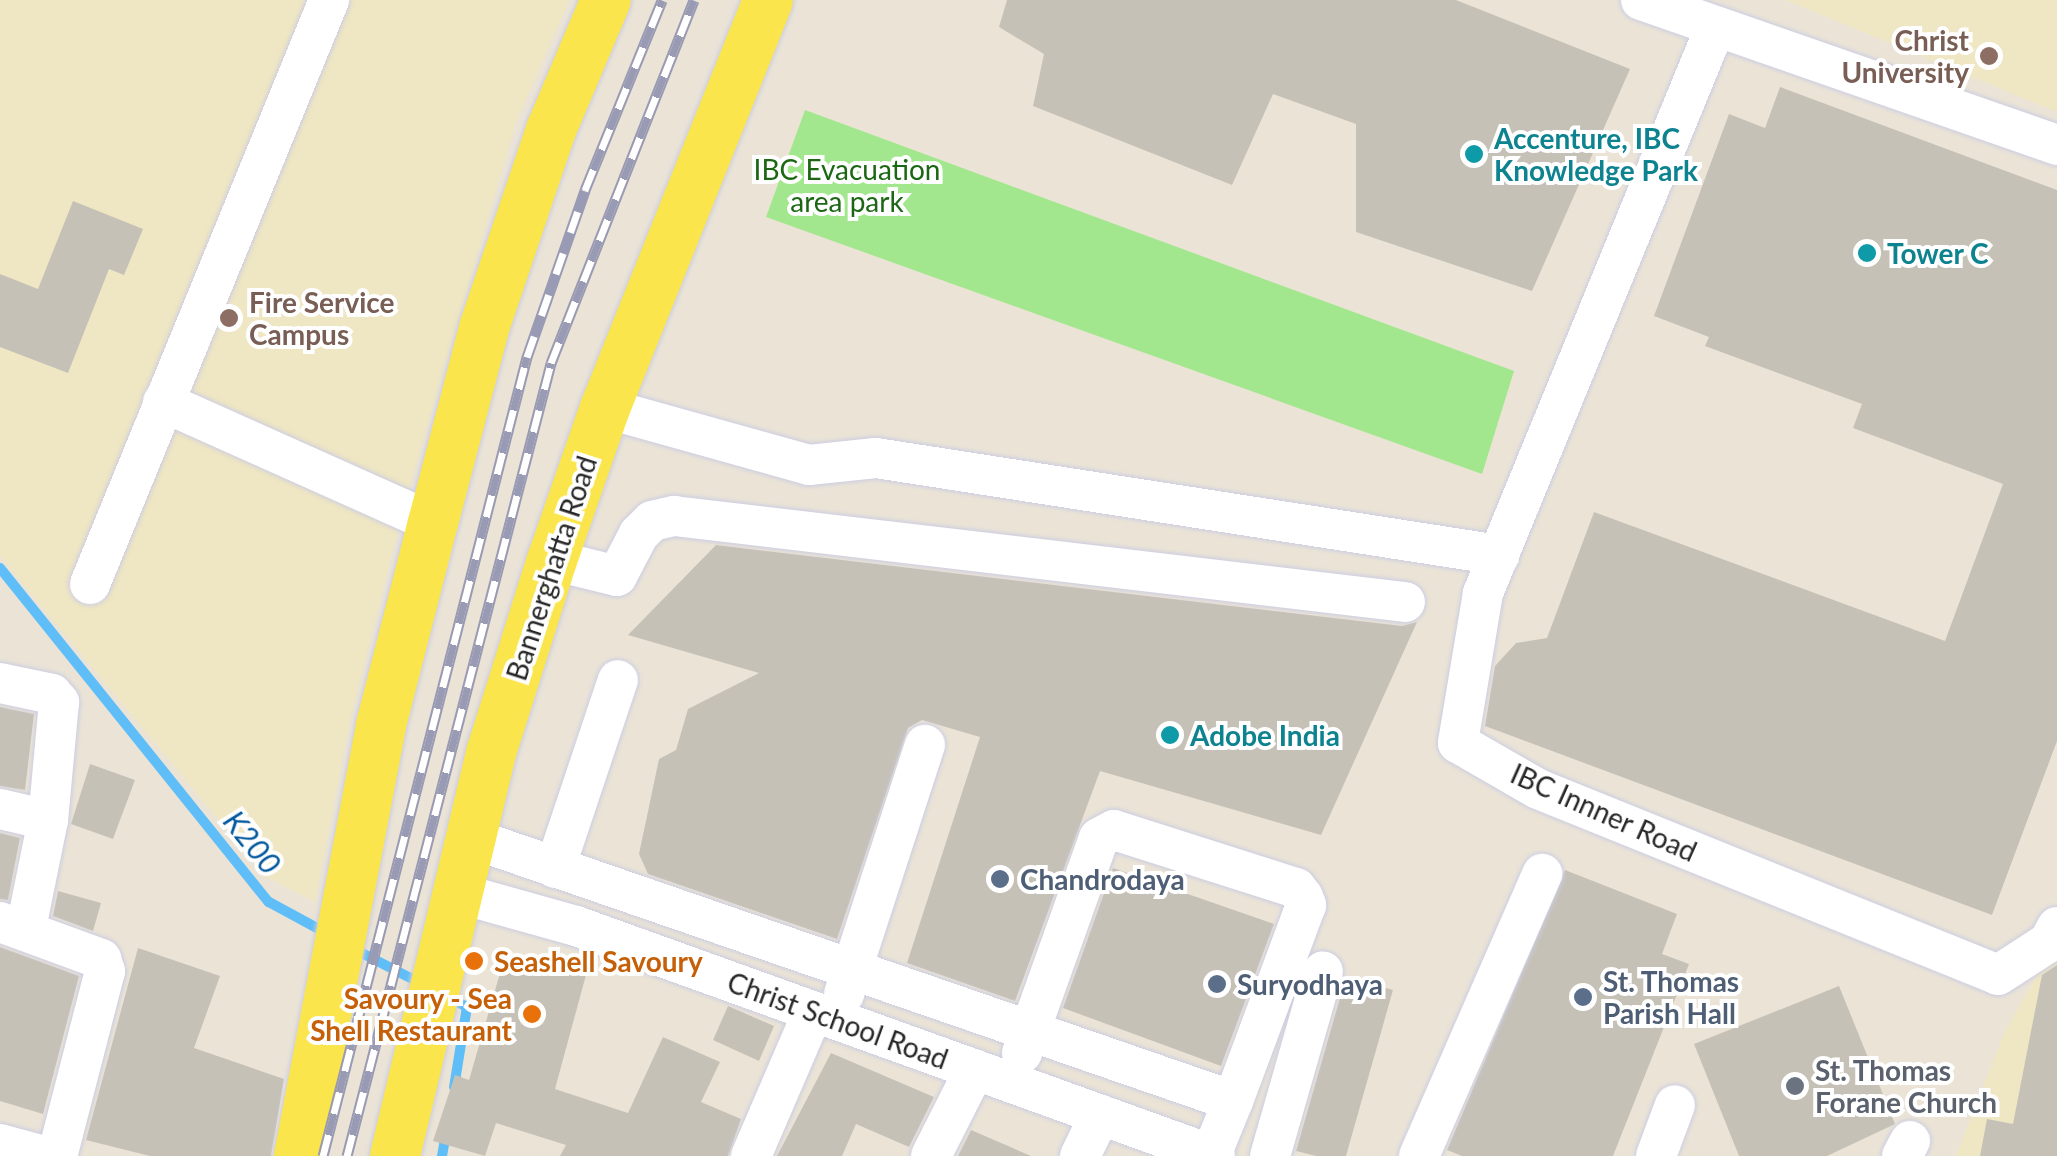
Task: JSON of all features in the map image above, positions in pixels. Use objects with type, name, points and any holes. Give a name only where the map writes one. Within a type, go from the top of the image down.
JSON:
[{"type":"main road","points":[[299,1156],[336,982],[381,725],[432,523],[484,328],[551,130],[606,0]]},
{"type":"main road","name":"Bannerghatta Road","points":[[396,1156],[471,838],[552,560],[605,408],[768,0]]},
{"type":"street","points":[[90,584],[329,0]]},
{"type":"street","points":[[1641,0],[2057,144]]},
{"type":"street","name":"IBC Innner Road","points":[[1714,28],[1483,593],[1458,742],[1506,771],[1998,975],[2049,942],[2057,926]]},
{"type":"street","points":[[163,402],[432,523]]},
{"type":"street","points":[[605,408],[809,464],[876,458],[1498,554]]},
{"type":"street","points":[[552,560],[617,576],[639,534],[652,521],[674,516],[1405,602]]},
{"type":"street","points":[[554,868],[618,680]]},
{"type":"street","points":[[0,683],[52,694],[59,702],[48,820],[13,925],[101,959],[104,971],[57,1156]]},
{"type":"street","points":[[751,1156],[823,1016],[852,970],[925,746]]},
{"type":"street","points":[[0,809],[48,820]]},
{"type":"street","points":[[931,1156],[992,1076],[1032,1032],[1105,833],[1114,830],[1296,888],[1306,905],[1213,1155]]},
{"type":"street","points":[[471,838],[1233,1101]]},
{"type":"street","points":[[1419,1156],[1542,874]]},
{"type":"street","name":"Christ School Road","points":[[458,893],[576,926],[1213,1155]]},
{"type":"street","points":[[1270,1156],[1323,972]]},
{"type":"street","points":[[1656,1156],[1674,1105]]},
{"type":"street","points":[[1080,1156],[1100,1115]]},
{"type":"street","points":[[0,1144],[44,1156]]},
{"type":"shaded area","name":"Fire Service Campus","points":[[0,0],[569,0],[515,125],[403,510],[349,725],[315,902],[266,877],[0,556]]},
{"type":"shaded area","name":"Christ University","points":[[1786,0],[2057,0],[2057,112]]},
{"type":"shaded area","points":[[2057,942],[2057,1156],[1956,1156],[2005,1031]]},
{"type":"green space","name":"IBC Evacuation area park","points":[[805,110],[1514,371],[1482,474],[766,217]]},
{"type":"building","name":"Accenture, IBC Knowledge Park","points":[[1007,0],[1456,0],[1630,69],[1532,291],[1356,232],[1356,124],[1273,94],[1232,185],[1033,106],[1044,54],[999,27]]},
{"type":"building","points":[[1780,87],[2057,190],[2057,741],[1992,915],[1485,726],[1495,666],[1516,643],[1547,638],[1594,512],[1945,641],[2003,484],[1853,428],[1862,404],[1705,346],[1709,337],[1654,316],[1729,114],[1765,128]]},
{"type":"building","points":[[73,201],[143,229],[124,275],[109,269],[68,373],[0,347],[0,274],[38,289]]},
{"type":"building","name":"Adobe India","points":[[716,545],[1402,626],[1417,622],[1321,835],[1100,771],[1015,1001],[907,963],[980,737],[922,720],[908,728],[837,939],[648,874],[639,854],[659,759],[676,750],[688,709],[759,673],[628,635]]},
{"type":"building","points":[[0,707],[34,714],[25,790],[0,786]]},
{"type":"building","points":[[90,764],[135,780],[113,839],[71,824]]},
{"type":"building","points":[[0,833],[20,838],[8,900],[0,899]]},
{"type":"building","points":[[1113,868],[1274,924],[1221,1066],[1063,1008]]},
{"type":"building","name":"St. Thomas Parish Hall","points":[[1565,870],[1677,914],[1662,954],[1689,964],[1613,1156],[1462,1156],[1447,1150]]},
{"type":"building","points":[[58,891],[101,903],[93,931],[53,916]]},
{"type":"building","points":[[0,947],[79,976],[43,1114],[0,1101]]},
{"type":"building","points":[[138,948],[220,976],[194,1048],[284,1079],[271,1156],[150,1156],[86,1140]]},
{"type":"building","points":[[505,956],[586,975],[555,1089],[628,1113],[663,1037],[720,1062],[701,1102],[741,1119],[728,1156],[560,1156],[566,1145],[496,1123],[485,1156],[433,1141],[455,1075],[469,1080]]},
{"type":"building","points":[[2057,965],[2057,1156],[1980,1156],[1987,1119],[2013,1124],[2042,975]]},
{"type":"building","points":[[1346,977],[1393,990],[1346,1156],[1316,1156],[1296,1151]]},
{"type":"building","name":"St. Thomas Forane Church","points":[[1839,986],[1895,1124],[1827,1156],[1739,1156],[1694,1044]]},
{"type":"building","points":[[728,1006],[774,1026],[759,1061],[713,1040]]},
{"type":"building","points":[[831,1053],[934,1097],[909,1147],[856,1124],[842,1156],[777,1156]]},
{"type":"building","points":[[971,1130],[1031,1156],[958,1156]]},
{"type":"waterway","name":"K200","points":[[0,568],[269,902],[326,933]]},
{"type":"waterway","name":"K200","points":[[354,949],[424,985]]},
{"type":"waterway","name":"K200","points":[[448,997],[467,1007],[454,1087]]},
{"type":"waterway","name":"K200","points":[[442,1156],[446,1133]]},
{"type":"railway","points":[[323,1156],[527,357],[585,190],[662,0]]},
{"type":"railway","points":[[347,1156],[551,363],[694,0]]},
{"type":"place","name":"Christ University","points":[[1989,56]]},
{"type":"place","name":"Accenture, IBC Knowledge Park","points":[[1474,154]]},
{"type":"place","name":"Tower C","points":[[1867,253]]},
{"type":"place","name":"Fire Service Campus","points":[[229,318]]},
{"type":"place","name":"Adobe India","points":[[1170,735]]},
{"type":"place","name":"Chandrodaya","points":[[1000,879]]},
{"type":"place","name":"Seashell Savoury","points":[[474,961]]},
{"type":"place","name":"Suryodhaya","points":[[1217,984]]},
{"type":"place","name":"St. Thomas Parish Hall","points":[[1583,997]]},
{"type":"place","name":"Savoury - Sea Shell Restaurant","points":[[532,1014]]},
{"type":"place","name":"St. Thomas Forane Church","points":[[1795,1086]]}]
